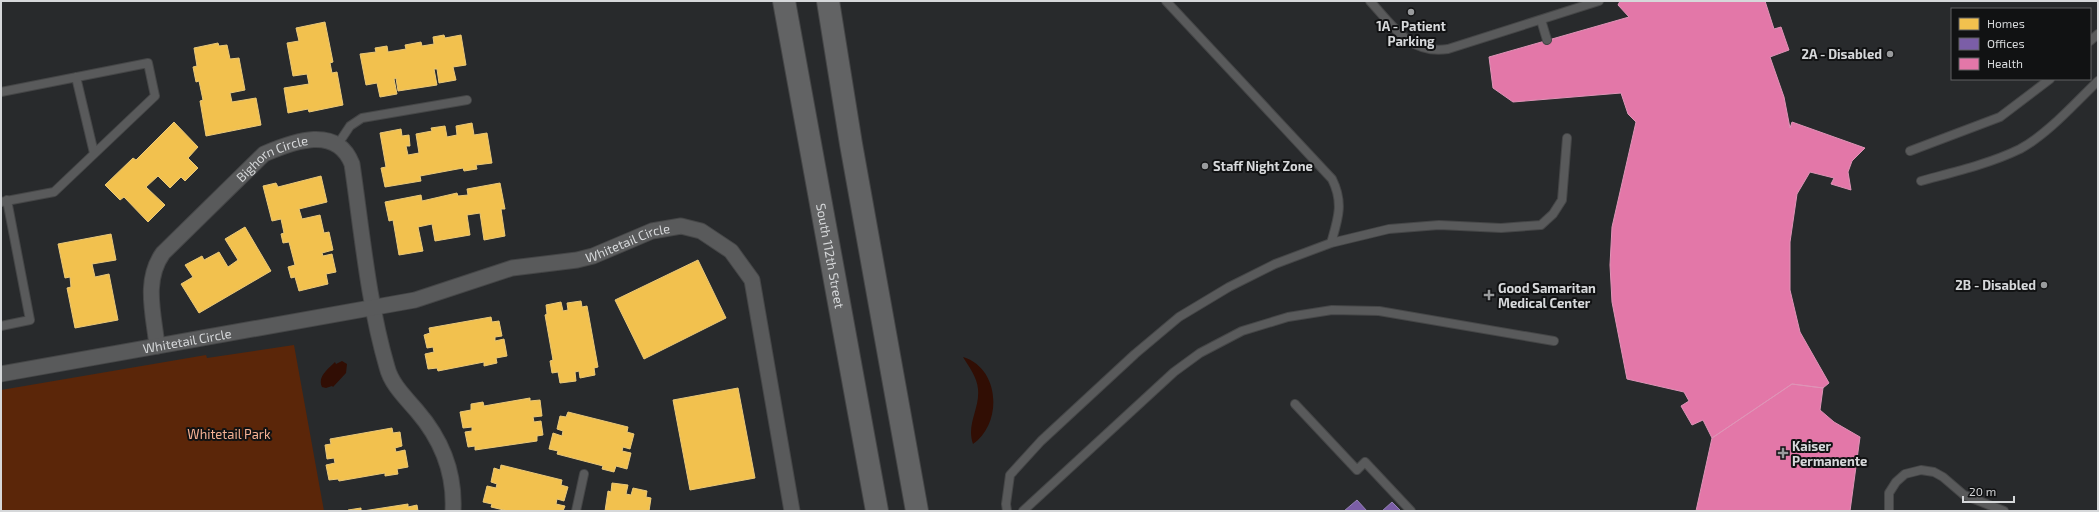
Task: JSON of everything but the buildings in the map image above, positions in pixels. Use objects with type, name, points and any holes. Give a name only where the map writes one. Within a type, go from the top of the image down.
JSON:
[{"type":"main road","name":"South 112th Street","points":[[784,1],[877,511]]},
{"type":"main road","points":[[828,1],[851,144],[917,511]]},
{"type":"street","name":"Bighorn Circle","points":[[157,346],[150,282],[157,261],[163,253],[264,154],[281,146],[306,140],[323,139],[338,144]]},
{"type":"street","points":[[338,144],[349,157],[352,164],[374,308],[387,369],[401,393],[419,413],[438,440],[448,466],[454,496],[453,511]]},
{"type":"street","name":"Whitetail Circle","points":[[2,370],[157,346],[415,300],[512,268],[577,260],[593,256],[652,231],[681,226],[701,231],[731,251],[752,280],[792,511]]},
{"type":"lane","points":[[1166,1],[1332,179],[1338,191],[1340,205],[1331,243]]},
{"type":"lane","points":[[1370,1],[1408,41],[1422,48],[1434,51],[1448,49],[1599,1]]},
{"type":"lane","points":[[1541,20],[1547,40]]},
{"type":"lane","points":[[1,92],[148,63],[155,96],[54,192],[4,201],[30,320],[1,326]]},
{"type":"lane","points":[[76,77],[94,153]]},
{"type":"lane","points":[[1910,151],[2000,117],[2049,80]]},
{"type":"lane","points":[[1921,181],[1995,159],[2020,148],[2043,132],[2098,81]]},
{"type":"lane","points":[[338,144],[350,126],[362,118],[467,100]]},
{"type":"lane","points":[[1007,511],[1006,504],[1010,474],[1040,441],[1135,354],[1179,317],[1229,287],[1275,264],[1331,243],[1388,229],[1439,225],[1501,228],[1541,225],[1553,214],[1562,200],[1567,138]]},
{"type":"lane","points":[[1023,511],[1174,372],[1200,353],[1242,331],[1288,318],[1332,310],[1379,310],[1554,342]]},
{"type":"lane","points":[[1295,404],[1357,470],[1365,462],[1411,511]]},
{"type":"lane","points":[[1889,511],[1890,493],[1896,482],[1905,474],[1921,470],[1934,472],[1943,477],[1964,495],[2004,511]]},
{"type":"lane","points":[[576,511],[584,474]]},
{"type":"green space","name":"Whitetail Park","points":[[294,345],[324,511],[1,511],[1,390],[206,355],[207,358]]},
{"type":"shaded area","points":[[963,357],[975,363],[984,372],[990,384],[993,397],[993,410],[989,423],[983,435],[973,444],[971,430],[977,403],[978,389],[974,376]]},
{"type":"shaded area","points":[[342,361],[347,364],[346,373],[333,387],[322,387],[321,380],[326,370],[335,362],[336,364]]},
{"type":"place","name":"1A - Patient Parking","points":[[1411,12]]},
{"type":"place","name":"2A - Disabled","points":[[1890,54]]},
{"type":"place","name":"Staff Night Zone","points":[[1205,166]]},
{"type":"place","name":"2B - Disabled","points":[[2044,285]]},
{"type":"place","name":"Good Samaritan Medical Center","points":[[1489,295]]},
{"type":"place","name":"Kaiser Permanente","points":[[1783,453]]}]
